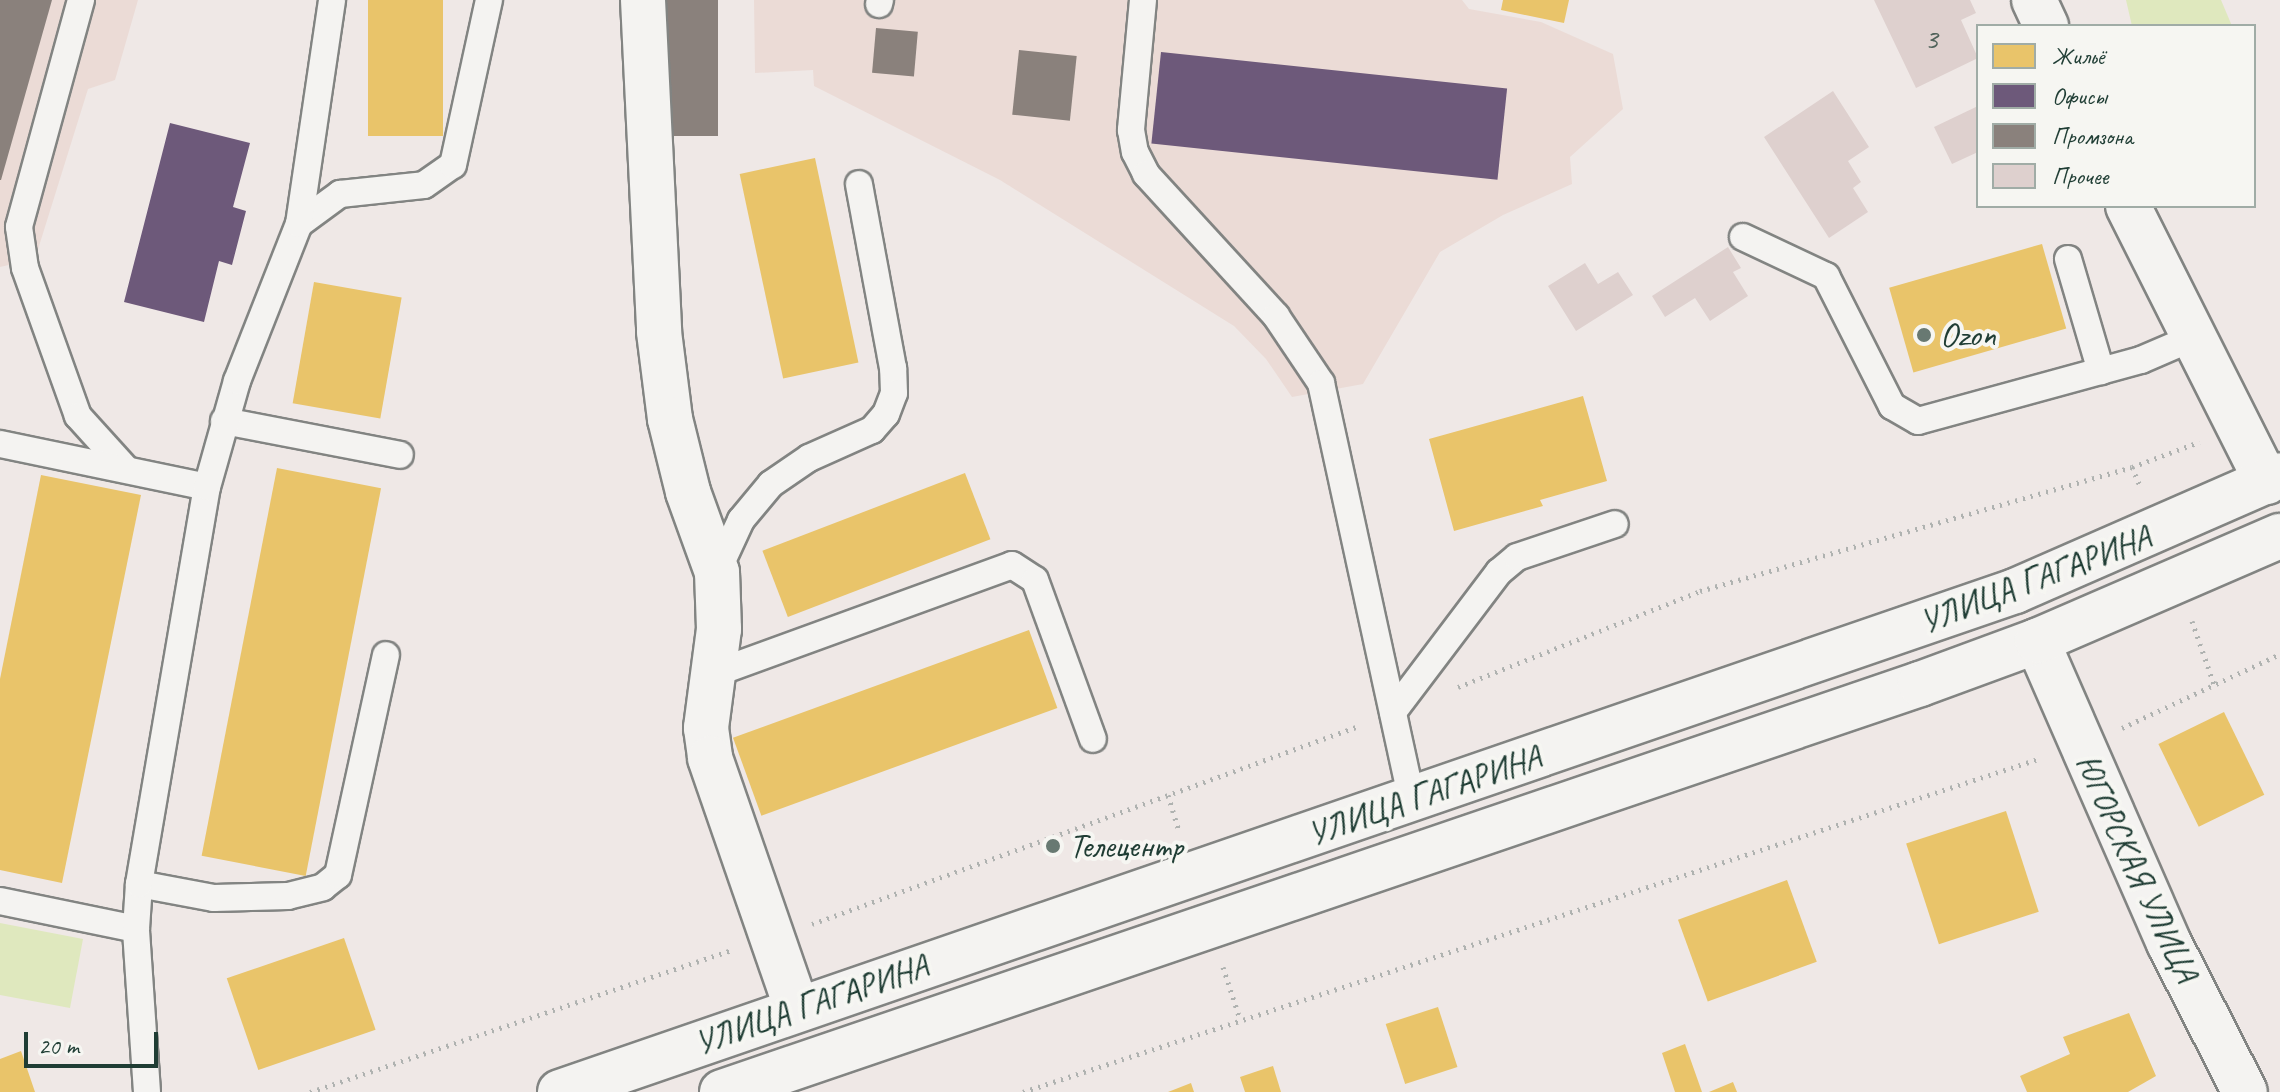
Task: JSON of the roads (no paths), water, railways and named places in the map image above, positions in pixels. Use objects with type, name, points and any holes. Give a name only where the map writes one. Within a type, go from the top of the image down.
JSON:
[{"type":"main road","points":[[643,0],[661,346],[688,492],[717,572],[719,629],[706,728],[710,758],[814,1060]]},
{"type":"main road","points":[[2034,0],[2045,24]]},
{"type":"main road","points":[[2129,208],[2192,338],[2276,489]]},
{"type":"main road","name":"УЛИЦА ГАГАРИНА","points":[[560,1092],[2015,591],[2276,489]]},
{"type":"main road","name":"УЛИЦА ГАГАРИНА","points":[[722,1092],[2037,641],[2280,536]]},
{"type":"main road","name":"ЮГОРСКАЯ УЛИЦА","points":[[2015,591],[2169,943],[2245,1092]]},
{"type":"lane","points":[[81,0],[27,186],[12,264],[78,416],[125,468]]},
{"type":"lane","points":[[147,1092],[136,929],[139,884],[207,487],[224,421],[299,224],[332,0]]},
{"type":"lane","points":[[299,224],[340,194],[424,185],[453,165],[489,0]]},
{"type":"lane","points":[[1143,0],[1131,130],[1135,152],[1146,174],[1276,316],[1321,383],[1412,800]]},
{"type":"lane","points":[[717,572],[741,520],[771,484],[809,458],[872,430],[886,414],[894,393],[893,368],[859,184]]},
{"type":"lane","points":[[1743,237],[1826,276],[1892,406],[1904,417],[1931,420],[2101,371],[2192,338]]},
{"type":"lane","points":[[2068,259],[2101,371]]},
{"type":"lane","points":[[224,421],[400,455]]},
{"type":"lane","points":[[0,444],[207,487]]},
{"type":"lane","points":[[1393,712],[1499,572],[1517,557],[1615,524]]},
{"type":"lane","points":[[713,674],[1012,565],[1035,580],[1093,739]]},
{"type":"lane","points":[[139,884],[214,898],[288,896],[323,887],[338,875],[386,655]]},
{"type":"lane","points":[[0,901],[136,929]]},
{"type":"place","name":"Ozon","points":[[1924,335]]},
{"type":"place","name":"Телецентр","points":[[1053,846]]}]
